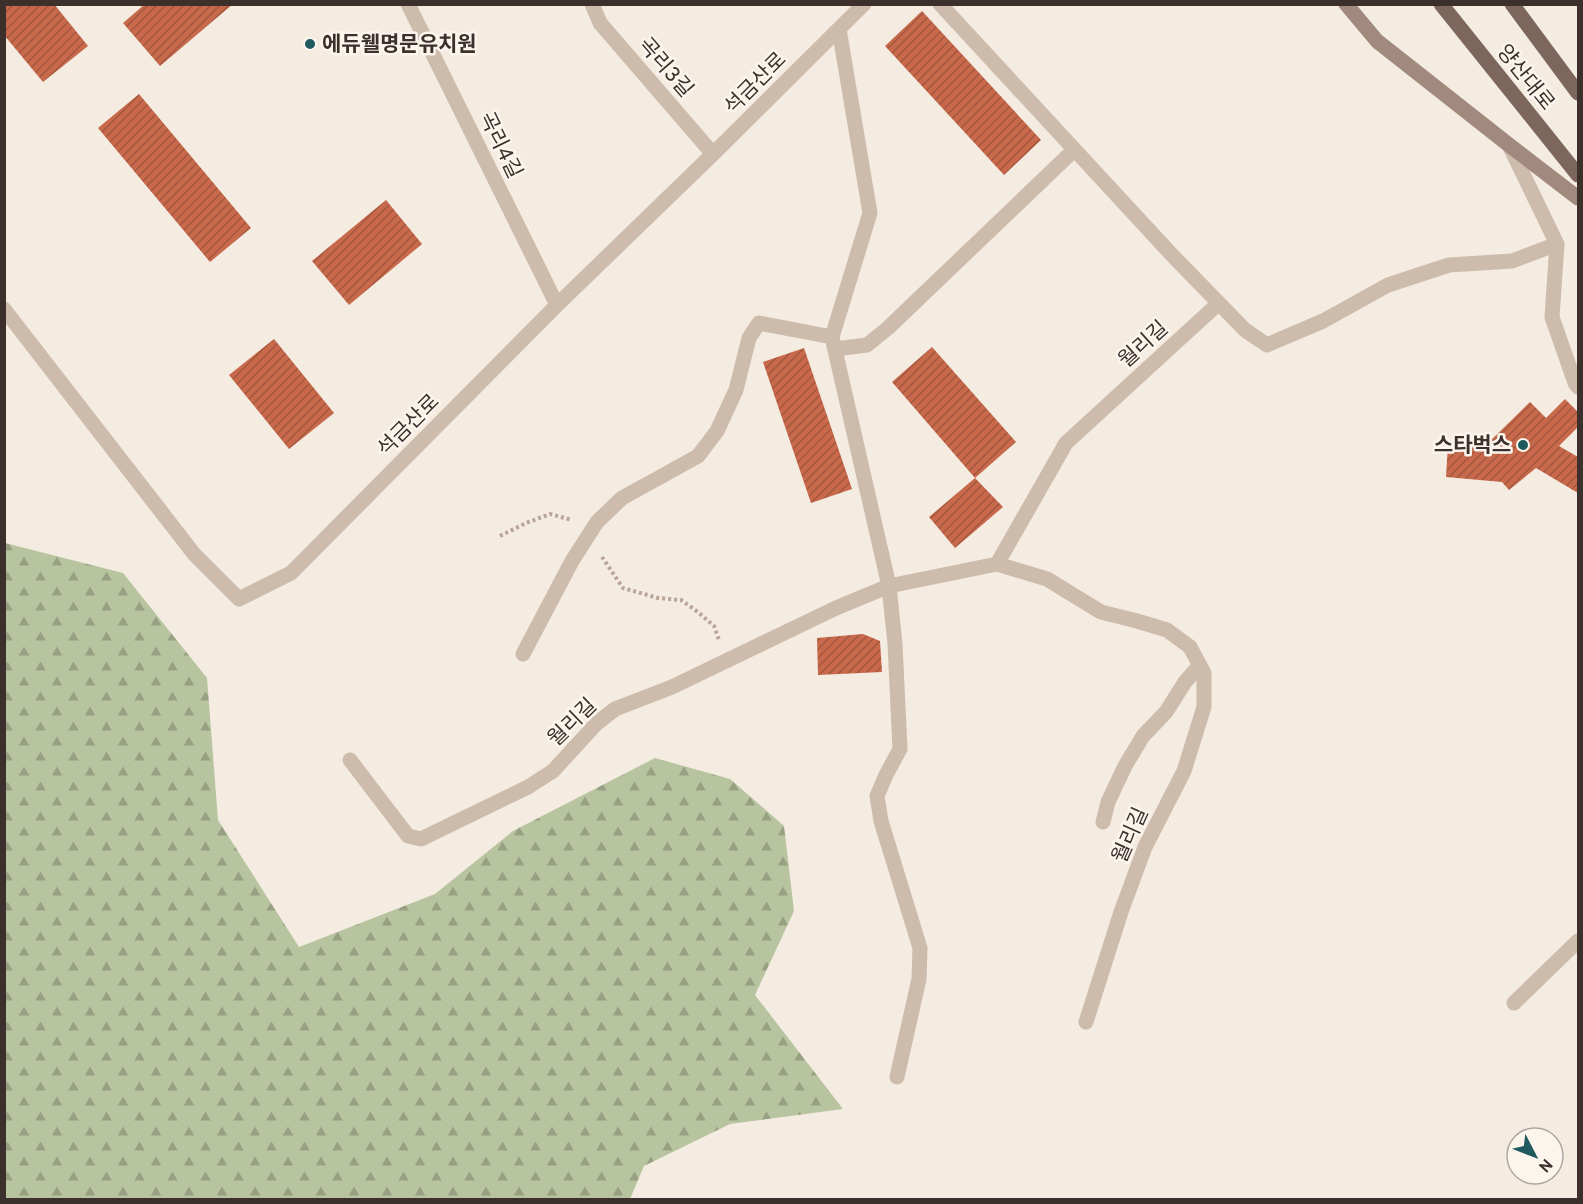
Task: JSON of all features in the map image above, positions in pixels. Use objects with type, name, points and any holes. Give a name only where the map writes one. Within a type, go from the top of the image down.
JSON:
[{"type":"main road","points":[[1346,4],[1377,40],[1578,198]]},
{"type":"main road","name":"양산대로","points":[[1441,4],[1578,175]]},
{"type":"main road","name":"양산대로","points":[[1512,4],[1578,93]]},
{"type":"street","name":"곡리4길","points":[[408,4],[556,305]]},
{"type":"street","name":"곡리3길","points":[[592,4],[600,23],[714,154]]},
{"type":"street","name":"석금산로","points":[[4,309],[194,554],[239,599],[291,573],[556,305],[714,154],[864,4]]},
{"type":"street","points":[[940,4],[1164,247],[1245,330],[1267,345],[1323,321],[1388,285],[1449,265],[1512,261],[1557,244]]},
{"type":"street","points":[[839,29],[870,213],[833,343],[889,586],[895,644],[900,749],[877,796],[881,821],[920,948],[919,978],[897,1077]]},
{"type":"street","points":[[1509,145],[1557,244],[1552,317],[1578,387]]},
{"type":"street","points":[[523,654],[572,561],[597,522],[622,498],[698,456],[717,430],[736,390],[749,338],[759,323],[833,343],[867,345],[888,328],[1074,150]]},
{"type":"street","name":"월리길","points":[[997,564],[1066,443],[1219,303]]},
{"type":"street","name":"월리길","points":[[350,760],[408,836],[421,839],[528,787],[553,771],[596,724],[615,709],[672,687],[836,608],[889,586],[997,564],[1047,579],[1101,612],[1167,630],[1190,647],[1204,673],[1204,707],[1184,771],[1145,847],[1121,912],[1086,1022]]},
{"type":"street","name":"월리길","points":[[1102,822],[1108,802],[1125,766],[1143,736],[1166,712],[1185,682],[1200,665]]},
{"type":"street","points":[[1514,1003],[1578,941]]},
{"type":"path","points":[[500,536],[550,514],[574,520],[597,522]]},
{"type":"path","points":[[588,536],[623,588],[658,598],[681,600],[698,612],[714,627],[727,660]]},
{"type":"green space","points":[[5,543],[123,573],[207,678],[218,820],[299,947],[435,894],[513,831],[655,758],[730,779],[784,826],[794,911],[755,995],[843,1109],[730,1124],[644,1166],[630,1199],[5,1199]]},
{"type":"building","points":[[4,4],[54,4],[88,46],[43,82],[4,35]]},
{"type":"building","points":[[145,4],[233,4],[160,66],[123,23]]},
{"type":"building","points":[[922,11],[1041,140],[1004,175],[885,46]]},
{"type":"building","points":[[139,94],[251,228],[210,262],[98,128]]},
{"type":"building","points":[[386,200],[422,244],[349,305],[312,261]]},
{"type":"building","points":[[274,339],[334,413],[289,449],[229,375]]},
{"type":"building","points":[[932,347],[1016,442],[975,478],[892,382]]},
{"type":"building","points":[[804,348],[852,489],[811,503],[763,362]]},
{"type":"building","name":"스타벅스","points":[[1565,399],[1578,412],[1578,427],[1559,446],[1578,457],[1578,493],[1536,468],[1509,490],[1502,482],[1446,477],[1448,444],[1484,447],[1530,402],[1546,418]]},
{"type":"building","points":[[975,478],[1003,507],[955,548],[929,517]]},
{"type":"building","points":[[863,634],[880,641],[882,672],[818,675],[817,638]]},
{"type":"place","name":"에듀웰명문유치원","points":[[310,44]]},
{"type":"place","name":"스타벅스","points":[[1523,445]]}]
